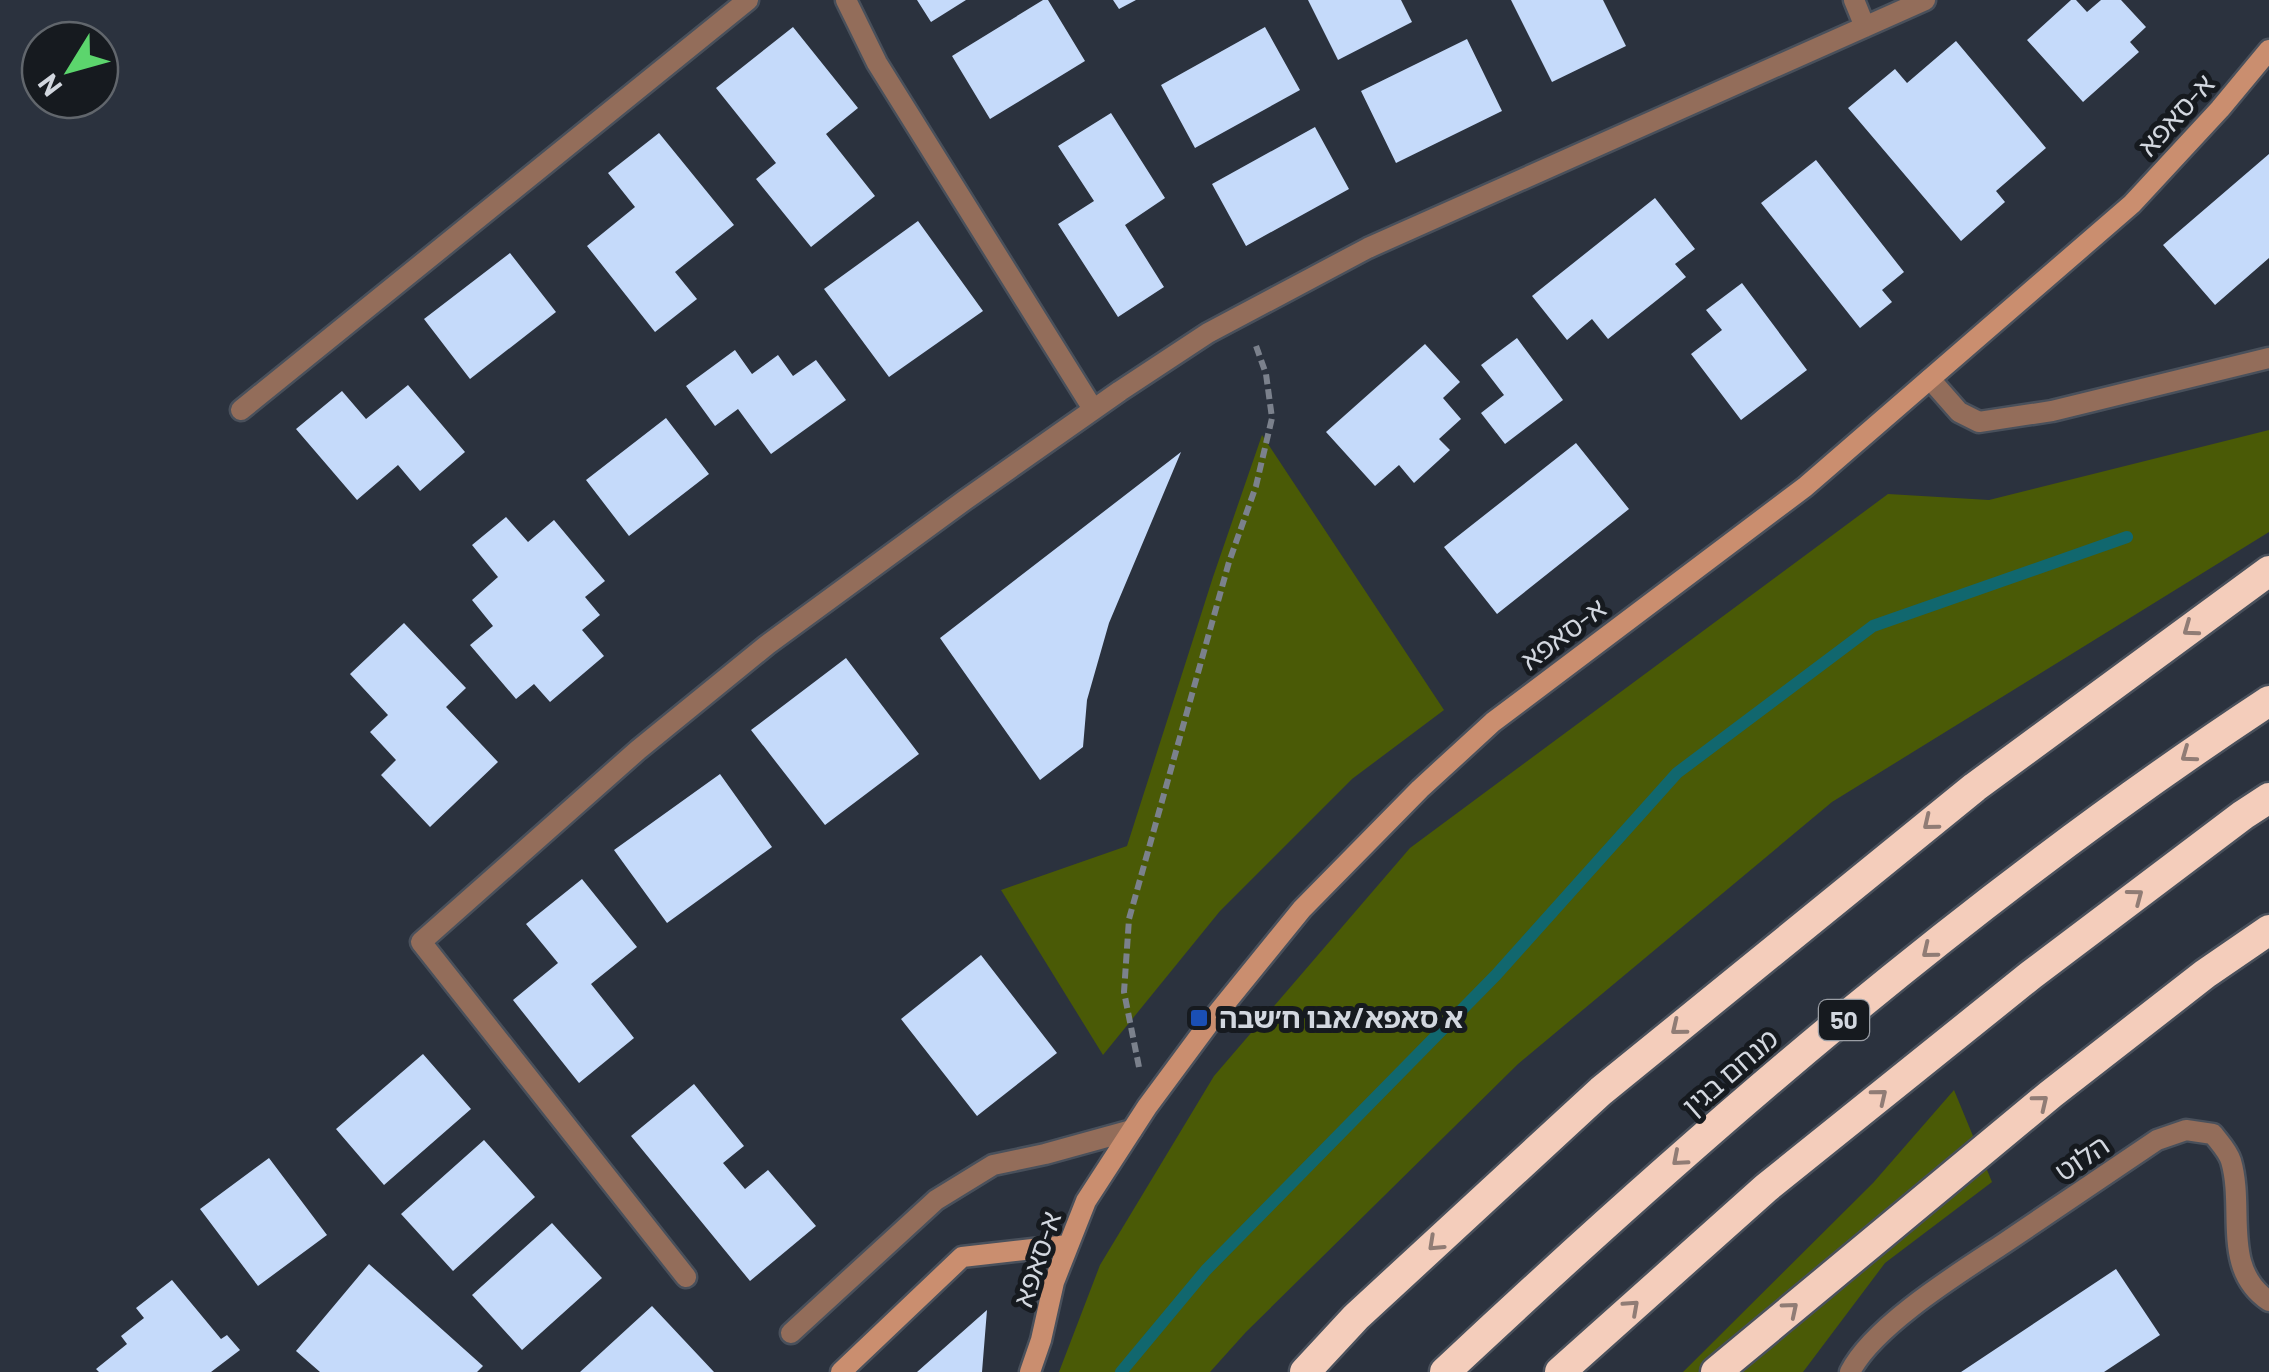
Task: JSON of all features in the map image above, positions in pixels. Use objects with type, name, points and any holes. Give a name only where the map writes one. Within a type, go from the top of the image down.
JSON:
[{"type":"highway","points":[[1304,1372],[1356,1318],[1601,1091],[1975,787],[2269,571]]},
{"type":"highway","name":"מנחם בגין","points":[[1445,1372],[1588,1239],[1782,1070],[2001,893],[2198,748],[2269,701]]},
{"type":"highway","points":[[1560,1372],[1766,1188],[2030,975],[2269,798]]},
{"type":"highway","points":[[1716,1372],[2050,1094],[2205,974],[2269,930]]},
{"type":"street","points":[[241,410],[748,0]]},
{"type":"street","points":[[846,0],[876,64],[1094,410]]},
{"type":"street","points":[[1854,0],[1865,27]]},
{"type":"street","points":[[686,1277],[421,942],[638,750],[766,645],[965,500],[1208,333],[1368,248],[1925,0]]},
{"type":"street","name":"א-סאפא","points":[[1030,1372],[1042,1340],[1054,1282],[1086,1202],[1147,1107],[1302,910],[1420,789],[1493,722],[1805,487],[2132,204],[2269,50]]},
{"type":"street","points":[[1930,379],[1959,412],[1979,422],[2052,411],[2269,358]]},
{"type":"street","points":[[792,1333],[936,1200],[993,1165],[1132,1130]]},
{"type":"street","name":"הלוט","points":[[1850,1372],[1857,1358],[1888,1326],[1952,1278],[2157,1140],[2186,1130],[2213,1134],[2230,1157],[2239,1260],[2255,1292],[2269,1301]]},
{"type":"street","points":[[841,1372],[962,1257],[1068,1245]]},
{"type":"path","points":[[1147,1107],[1124,992],[1129,920],[1229,562],[1256,486],[1272,418],[1266,374],[1244,313]]},
{"type":"green space","points":[[2269,430],[2269,532],[1832,802],[1518,1064],[1210,1372],[1059,1372],[1100,1265],[1214,1076],[1410,848],[1888,494],[1989,500]]},
{"type":"green space","points":[[1262,435],[1444,710],[1352,779],[1220,911],[1103,1055],[1001,890],[1127,846]]},
{"type":"green space","points":[[1954,1090],[1992,1182],[1885,1263],[1803,1372],[1683,1372],[1873,1183]]},
{"type":"building","points":[[917,0],[966,0],[931,22]]},
{"type":"building","points":[[1048,0],[1085,61],[990,119],[952,56]]},
{"type":"building","points":[[1113,0],[1136,0],[1119,9]]},
{"type":"building","points":[[1308,0],[1401,0],[1412,22],[1338,60]]},
{"type":"building","points":[[1511,0],[1603,0],[1626,46],[1552,82]]},
{"type":"building","points":[[2071,0],[2087,12],[2101,0],[2121,0],[2146,27],[2130,42],[2139,52],[2083,102],[2027,40]]},
{"type":"building","points":[[793,27],[858,108],[826,134],[875,196],[811,247],[756,179],[776,163],[716,88]]},
{"type":"building","points":[[1265,27],[1300,90],[1195,148],[1161,85]]},
{"type":"building","points":[[1467,39],[1502,111],[1396,163],[1361,91]]},
{"type":"building","points":[[1956,41],[2046,148],[1996,191],[2005,202],[1961,241],[1848,108],[1895,69],[1907,83]]},
{"type":"building","points":[[1111,113],[1165,198],[1125,225],[1164,287],[1118,317],[1058,224],[1094,201],[1058,146]]},
{"type":"building","points":[[1315,127],[1349,189],[1246,246],[1212,184]]},
{"type":"building","points":[[659,133],[734,225],[675,272],[697,299],[655,332],[587,246],[635,207],[608,173]]},
{"type":"building","points":[[2269,154],[2269,258],[2215,305],[2163,245]]},
{"type":"building","points":[[1816,160],[1904,272],[1882,290],[1892,302],[1860,328],[1761,203]]},
{"type":"building","points":[[1655,198],[1695,249],[1675,264],[1686,277],[1608,339],[1592,319],[1567,340],[1532,296]]},
{"type":"building","points":[[918,221],[983,311],[889,377],[824,289]]},
{"type":"building","points":[[510,253],[556,312],[470,379],[424,319]]},
{"type":"building","points":[[1742,283],[1807,370],[1741,420],[1691,354],[1722,330],[1706,310]]},
{"type":"building","points":[[1517,338],[1563,400],[1505,444],[1481,413],[1504,395],[1481,365]]},
{"type":"building","points":[[1425,344],[1460,382],[1443,398],[1461,419],[1439,439],[1450,450],[1414,483],[1399,465],[1375,486],[1326,432]]},
{"type":"building","points":[[735,350],[752,374],[778,355],[793,376],[816,360],[846,400],[771,454],[738,409],[715,426],[686,386]]},
{"type":"building","points":[[408,385],[465,452],[420,491],[398,465],[357,500],[296,429],[342,391],[366,419]]},
{"type":"building","points":[[666,418],[709,474],[629,536],[586,480]]},
{"type":"building","points":[[1576,443],[1629,509],[1497,614],[1444,547]]},
{"type":"building","points":[[1181,452],[1109,623],[1087,700],[1083,747],[1040,780],[940,638]]},
{"type":"building","points":[[506,517],[528,542],[554,520],[605,581],[585,597],[600,615],[582,630],[604,656],[550,702],[534,684],[516,699],[470,645],[493,626],[472,600],[498,577],[472,545]]},
{"type":"building","points":[[404,623],[466,688],[446,707],[498,762],[430,827],[381,775],[396,760],[370,732],[388,715],[350,674]]},
{"type":"building","points":[[846,658],[919,754],[825,825],[751,730]]},
{"type":"building","points":[[720,774],[772,847],[667,923],[614,850]]},
{"type":"building","points":[[582,879],[637,947],[591,984],[634,1038],[579,1083],[513,1000],[558,963],[526,924]]},
{"type":"building","points":[[981,955],[1057,1053],[977,1116],[901,1019]]},
{"type":"building","points":[[423,1054],[471,1109],[384,1185],[336,1129]]},
{"type":"building","points":[[694,1084],[744,1146],[723,1163],[745,1189],[768,1170],[816,1226],[750,1281],[631,1136]]},
{"type":"building","points":[[484,1140],[535,1197],[453,1271],[401,1214]]},
{"type":"building","points":[[269,1158],[327,1235],[258,1286],[200,1209]]},
{"type":"building","points":[[552,1223],[602,1278],[522,1350],[472,1295]]},
{"type":"building","points":[[369,1264],[483,1366],[477,1372],[320,1372],[296,1351]]},
{"type":"building","points":[[2116,1269],[2160,1335],[2104,1372],[1961,1372]]},
{"type":"building","points":[[172,1280],[221,1339],[227,1335],[240,1350],[211,1372],[99,1372],[96,1369],[127,1344],[121,1336],[144,1318],[136,1308]]},
{"type":"building","points":[[652,1306],[714,1372],[580,1372]]},
{"type":"building","points":[[987,1310],[982,1372],[917,1372]]},
{"type":"waterway","points":[[1121,1372],[1206,1270],[1496,975],[1677,773],[1873,626],[2127,537]]},
{"type":"place","name":"א סאפא/אבו ח׳שבה","points":[[1199,1018]]}]
